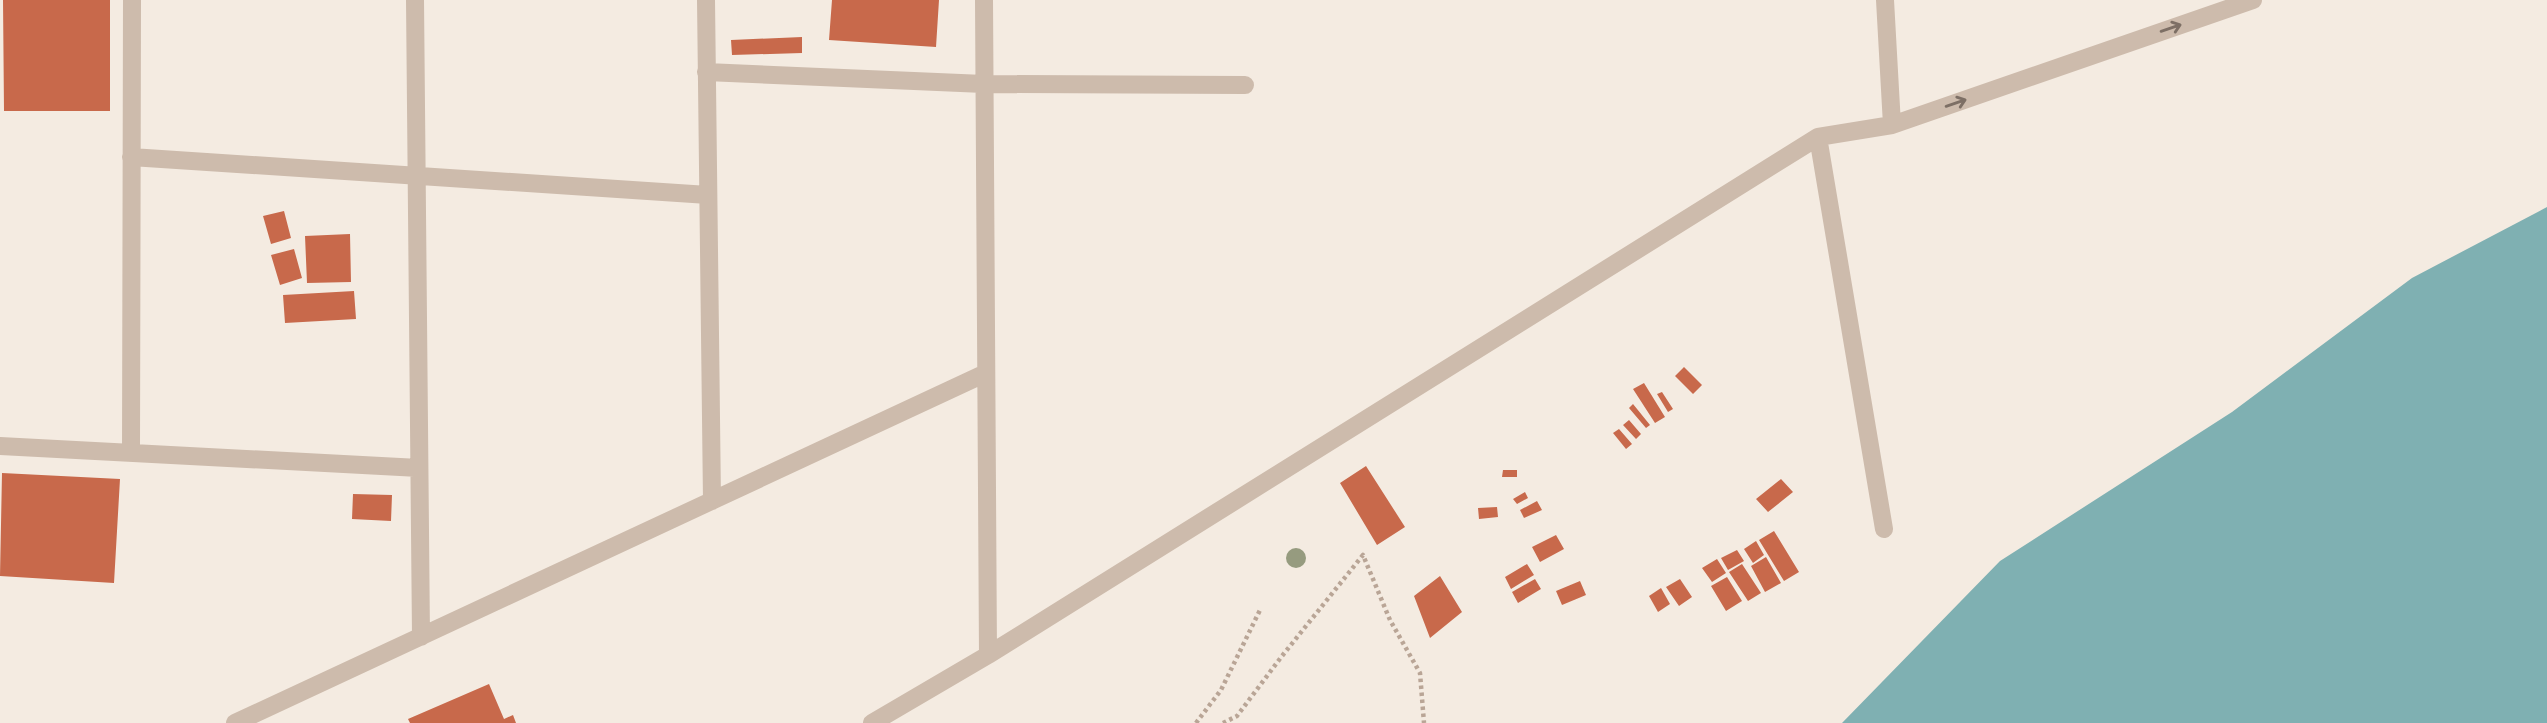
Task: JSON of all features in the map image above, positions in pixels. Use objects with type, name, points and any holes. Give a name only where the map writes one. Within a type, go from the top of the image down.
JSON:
[{"type":"street","points":[[131,453],[132,0]]},
{"type":"street","points":[[415,0],[421,636]]},
{"type":"street","points":[[706,0],[712,501]]},
{"type":"street","points":[[984,0],[988,655]]},
{"type":"street","points":[[1885,0],[1892,125]]},
{"type":"street","points":[[872,723],[988,655],[1818,137],[1892,125],[2253,0]]},
{"type":"street","points":[[706,72],[985,84],[1245,85]]},
{"type":"street","points":[[1818,137],[1884,528]]},
{"type":"street","points":[[131,157],[708,195]]},
{"type":"street","points":[[235,723],[986,373]]},
{"type":"street","points":[[0,446],[419,468]]},
{"type":"path","points":[[1223,723],[1237,716],[1363,555],[1390,620],[1420,673],[1424,723]]},
{"type":"path","points":[[1196,723],[1221,690],[1261,608]]},
{"type":"water","points":[[2547,207],[2547,723],[1842,723],[2000,561],[2232,412],[2412,278]]},
{"type":"building","points":[[3,0],[110,0],[110,111],[4,111]]},
{"type":"building","points":[[832,0],[939,0],[936,47],[829,40]]},
{"type":"building","points":[[802,37],[802,53],[732,55],[731,40]]},
{"type":"building","points":[[284,211],[291,238],[271,244],[263,216]]},
{"type":"building","points":[[350,234],[351,282],[307,283],[305,236]]},
{"type":"building","points":[[294,249],[302,278],[280,285],[271,255]]},
{"type":"building","points":[[354,291],[356,319],[285,323],[283,295]]},
{"type":"building","points":[[1684,367],[1702,385],[1693,394],[1675,376]]},
{"type":"building","points":[[1644,383],[1665,417],[1655,423],[1633,389]]},
{"type":"building","points":[[1662,392],[1673,409],[1668,412],[1657,394]]},
{"type":"building","points":[[1633,404],[1650,425],[1646,428],[1629,408]]},
{"type":"building","points":[[1629,420],[1641,434],[1636,439],[1623,425]]},
{"type":"building","points":[[1619,429],[1632,444],[1626,449],[1613,433]]},
{"type":"building","points":[[1366,466],[1405,527],[1377,545],[1340,483]]},
{"type":"building","points":[[1503,470],[1517,470],[1517,477],[1502,477]]},
{"type":"building","points":[[2,473],[120,479],[114,583],[0,576]]},
{"type":"building","points":[[1781,479],[1793,492],[1768,512],[1756,499]]},
{"type":"building","points":[[1525,492],[1528,498],[1517,504],[1513,499]]},
{"type":"building","points":[[353,494],[392,495],[391,521],[352,519]]},
{"type":"building","points":[[1537,501],[1542,510],[1524,518],[1520,510]]},
{"type":"building","points":[[1497,507],[1498,517],[1479,519],[1478,508]]},
{"type":"building","points":[[1774,531],[1799,572],[1784,581],[1759,540]]},
{"type":"building","points":[[1556,535],[1564,549],[1540,562],[1532,547]]},
{"type":"building","points":[[1756,541],[1764,555],[1753,563],[1744,549]]},
{"type":"building","points":[[1737,550],[1744,561],[1728,570],[1721,558]]},
{"type":"building","points":[[1766,557],[1781,583],[1765,592],[1751,566]]},
{"type":"building","points":[[1717,559],[1726,573],[1712,582],[1702,568]]},
{"type":"building","points":[[1527,564],[1534,575],[1511,589],[1505,577]]},
{"type":"building","points":[[1742,564],[1761,593],[1748,601],[1729,572]]},
{"type":"building","points":[[1440,576],[1462,612],[1430,638],[1414,596]]},
{"type":"building","points":[[1727,577],[1742,601],[1726,611],[1711,586]]},
{"type":"building","points":[[1535,579],[1541,589],[1518,603],[1512,592]]},
{"type":"building","points":[[1680,579],[1692,597],[1679,606],[1666,587]]},
{"type":"building","points":[[1580,581],[1586,595],[1562,605],[1556,591]]},
{"type":"building","points":[[1661,588],[1670,604],[1658,612],[1649,596]]},
{"type":"building","points":[[489,684],[504,719],[513,715],[516,723],[410,723],[408,719]]}]
